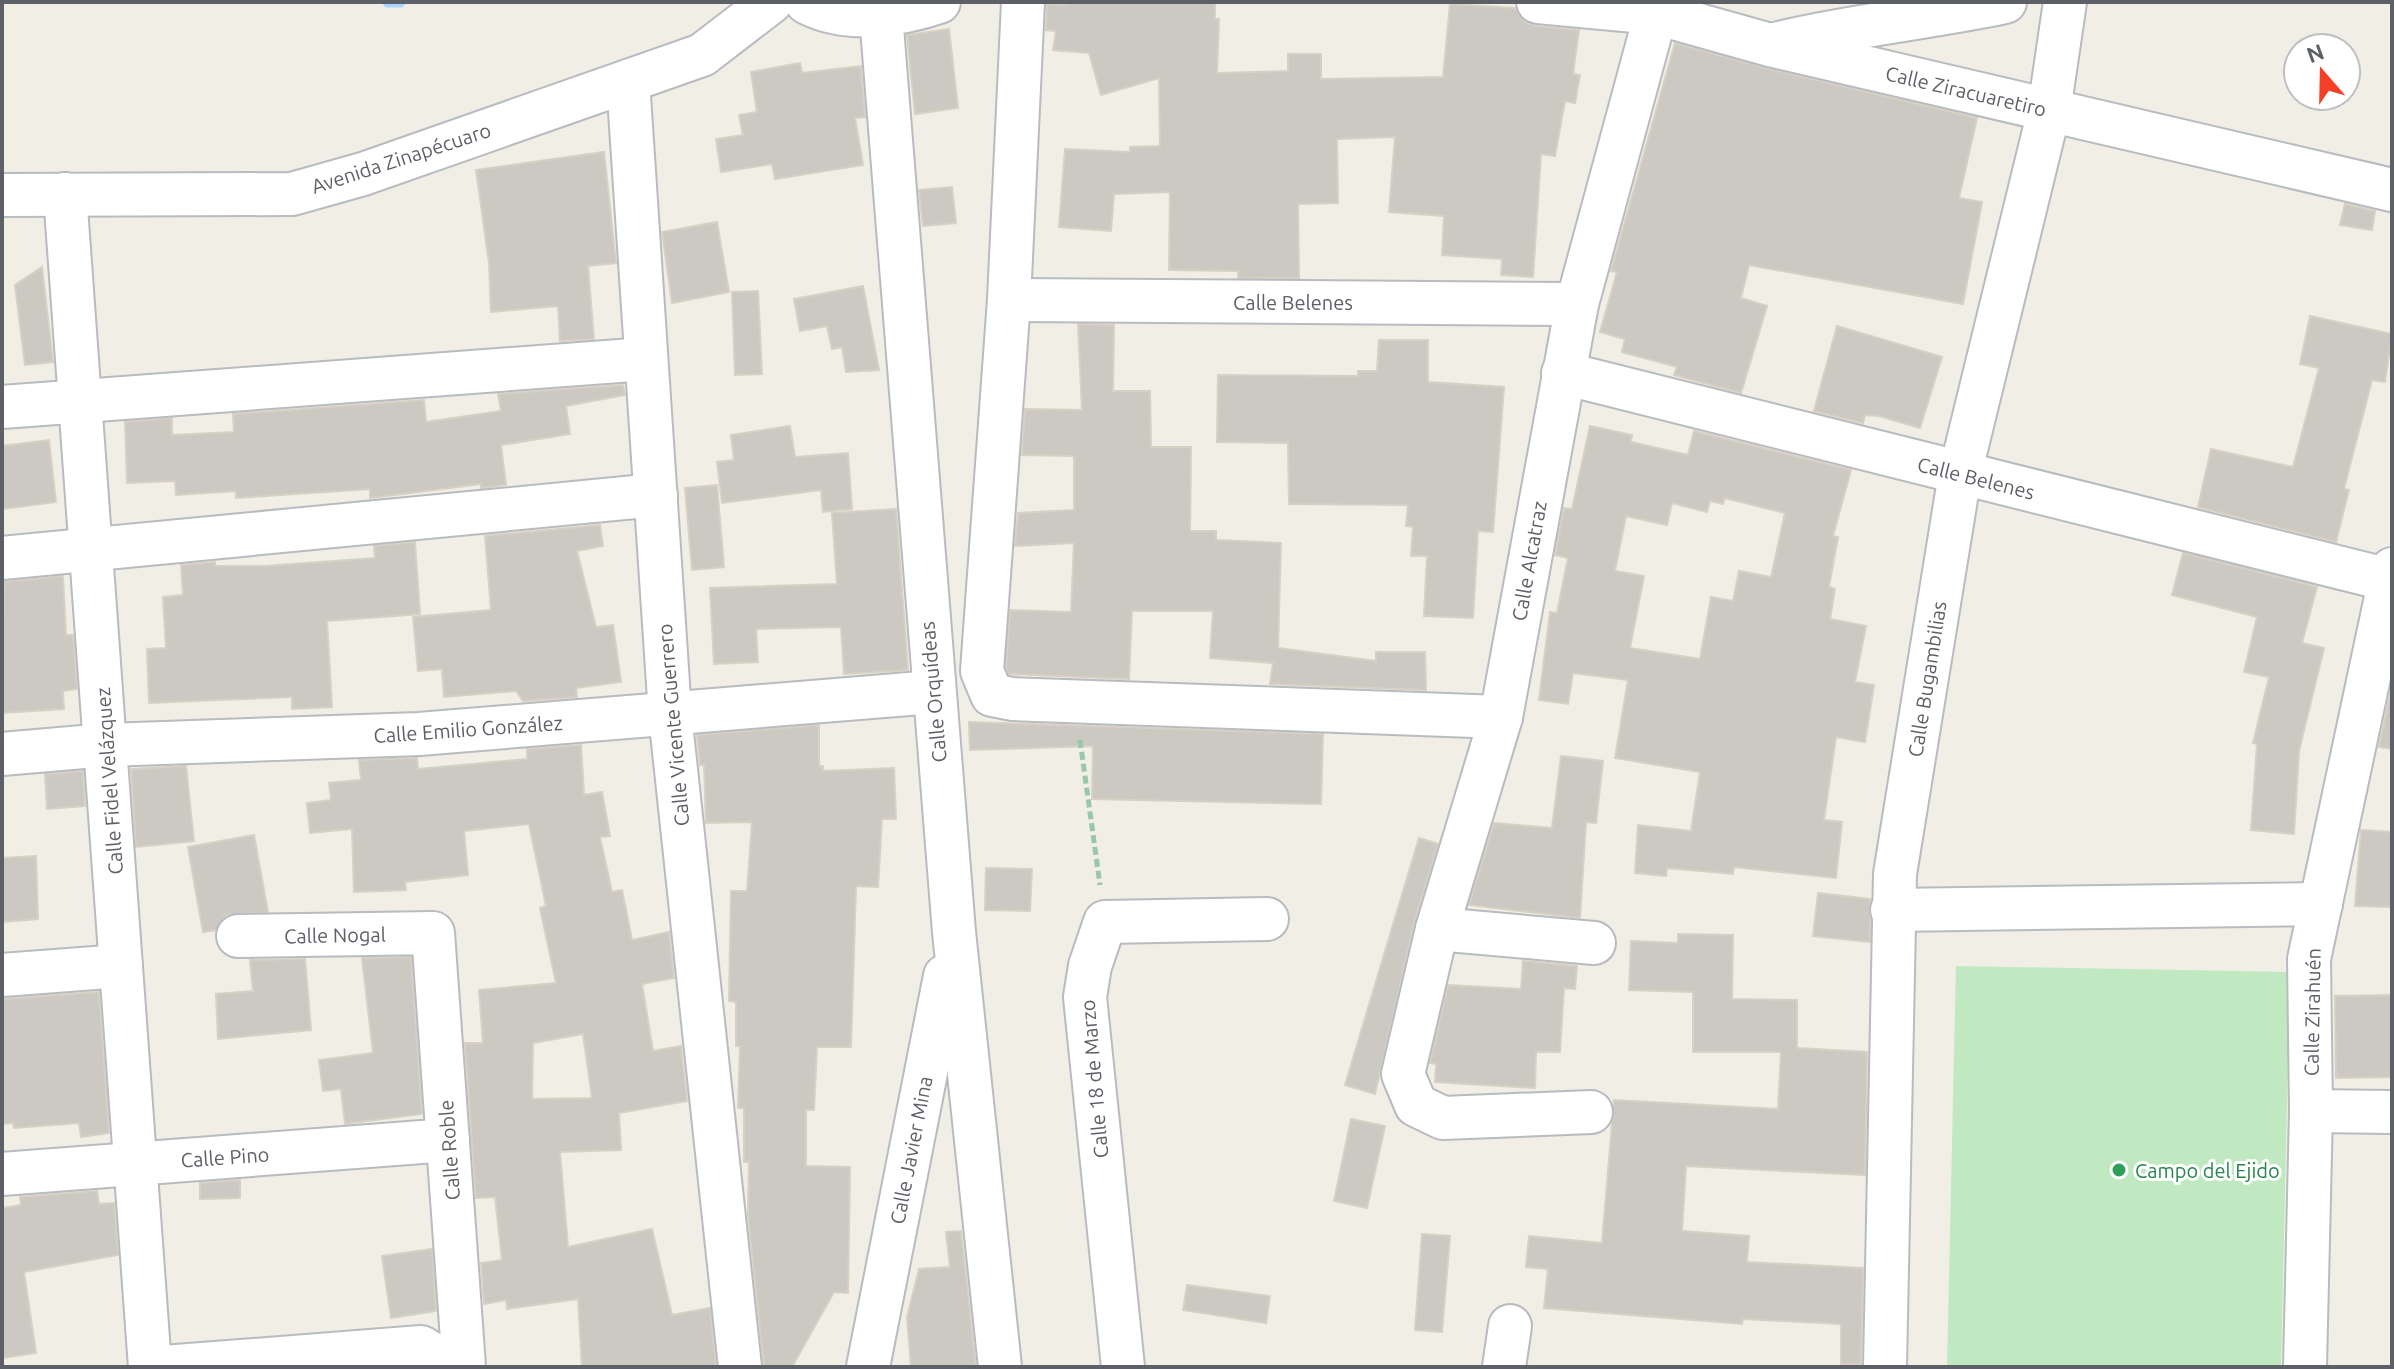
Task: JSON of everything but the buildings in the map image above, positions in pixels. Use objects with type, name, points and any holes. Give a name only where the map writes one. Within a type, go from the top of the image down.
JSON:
[{"type":"street","name":"Avenida Zinapécuaro","points":[[2,195],[292,194],[363,174],[702,55],[771,2]]},
{"type":"street","points":[[806,2],[824,12],[881,15],[939,2]]},
{"type":"street","points":[[1023,2],[1009,300],[982,671],[992,695],[1012,699],[1501,717]]},
{"type":"street","name":"Calle Ziracuaretiro","points":[[1538,2],[1656,13],[1770,45],[2392,190]]},
{"type":"street","points":[[1770,45],[1854,25],[1952,13],[2005,2]]},
{"type":"street","name":"Calle Bugambilias","points":[[1885,1367],[1892,910],[1960,474],[2049,111],[2065,2]]},
{"type":"street","name":"Calle Alcatraz","points":[[1591,1112],[1443,1118],[1416,1105],[1403,1074],[1437,929],[1501,717],[1577,304],[1656,13]]},
{"type":"street","name":"Calle Orquídeas","points":[[881,15],[954,932],[1000,1367]]},
{"type":"street","name":"Calle Vicente Guerrero","points":[[628,81],[670,714],[740,1367]]},
{"type":"street","name":"Calle Fidel Velázquez","points":[[65,194],[150,1367]]},
{"type":"street","name":"Calle Belenes","points":[[1009,300],[1577,304]]},
{"type":"street","points":[[2,407],[646,359]]},
{"type":"street","name":"Calle Belenes","points":[[1563,373],[1960,474],[2391,574]]},
{"type":"street","points":[[2,558],[91,552],[656,495]]},
{"type":"street","name":"Calle Zirahuén","points":[[2305,1367],[2311,1111],[2309,959],[2391,574]]},
{"type":"street","name":"Calle Emilio González","points":[[2,754],[106,745],[419,734],[933,692]]},
{"type":"street","points":[[1892,910],[2321,904]]},
{"type":"street","points":[[1105,922],[1267,919]]},
{"type":"street","name":"Calle 18 de Marzo","points":[[1105,922],[1090,966],[1085,997],[1123,1367]]},
{"type":"street","points":[[1437,929],[1594,943]]},
{"type":"street","name":"Calle Javier Mina","points":[[868,1367],[954,932]]},
{"type":"street","name":"Calle Nogal","points":[[238,936],[433,933]]},
{"type":"street","name":"Calle Roble","points":[[433,933],[464,1367]]},
{"type":"street","points":[[2,975],[121,966]]},
{"type":"street","points":[[2311,1111],[2392,1112]]},
{"type":"street","name":"Calle Pino","points":[[2,1174],[448,1140]]},
{"type":"street","points":[[1504,1367],[1510,1326]]},
{"type":"street","points":[[163,1367],[421,1347],[454,1367]]},
{"type":"path","points":[[1074,699],[1105,922]]},
{"type":"green space","name":"Campo del Ejido","points":[[1956,966],[2290,972],[2281,1367],[1947,1367]]},
{"type":"waterway","points":[[388,2],[400,2]]},
{"type":"place","name":"Campo del Ejido","points":[[2119,1170]]}]
